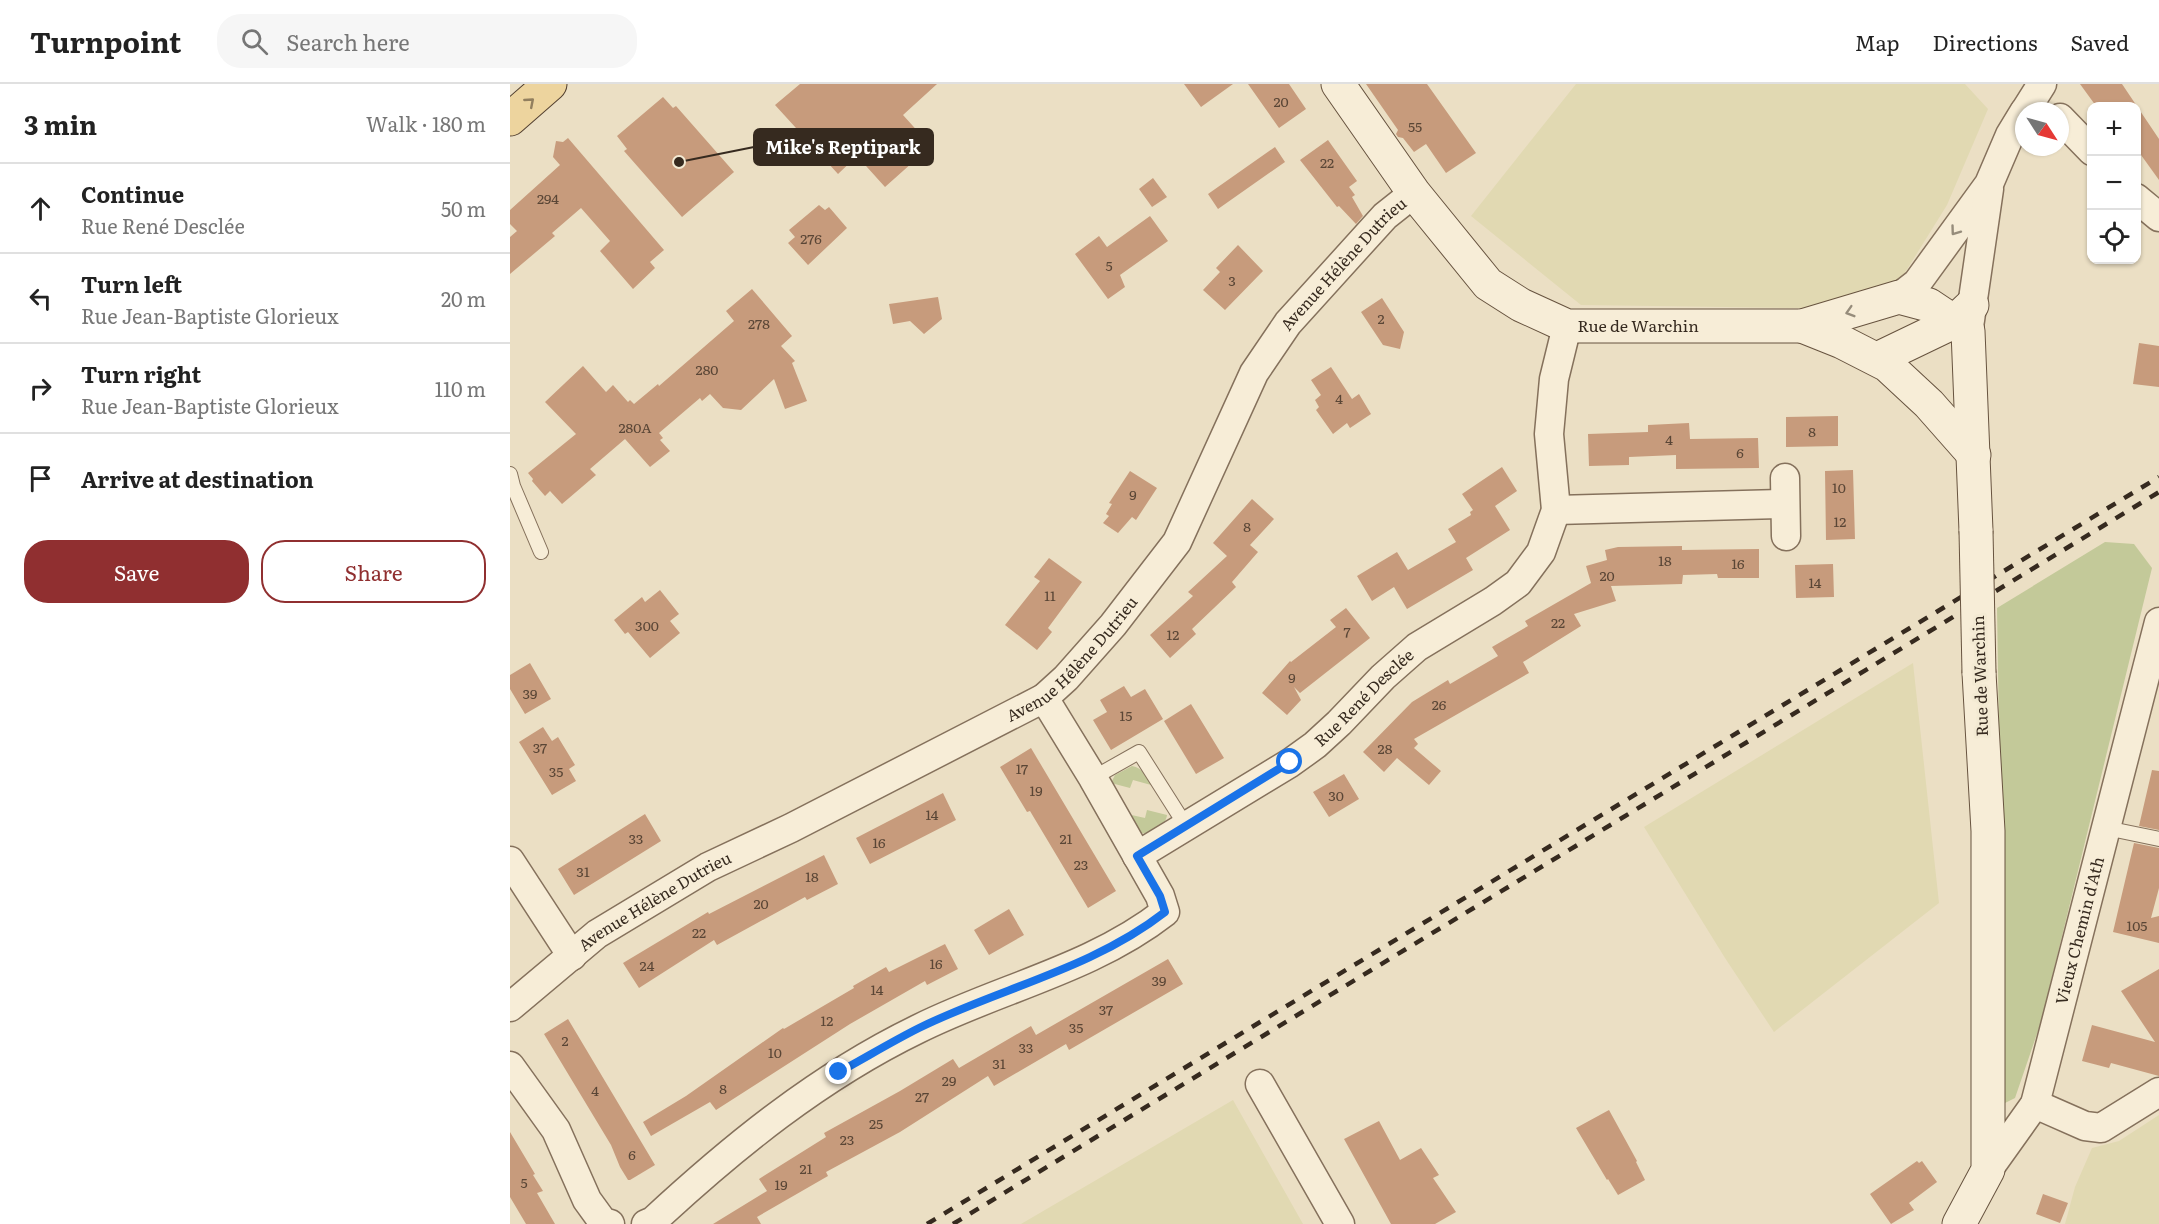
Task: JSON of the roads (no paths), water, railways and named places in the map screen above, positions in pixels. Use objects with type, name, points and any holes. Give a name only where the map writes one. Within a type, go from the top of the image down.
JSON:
[{"type":"main road","points":[[510,91],[518,84]]},
{"type":"main road","points":[[510,119],[550,84]]},
{"type":"street","name":"Rue de Warchin","points":[[1338,84],[1414,193],[1488,284],[1521,305],[1567,326],[1802,326],[1899,297],[1917,283],[1989,184],[2010,135],[2015,129]]},
{"type":"street","points":[[2069,128],[2087,147]]},
{"type":"street","name":"Rue de Warchin","points":[[1988,1170],[1988,831],[1979,673],[1974,455],[1965,319],[1989,184]]},
{"type":"street","name":"Avenue Hélène Dutrieu","points":[[510,1007],[597,934],[708,867],[791,828],[1044,698],[1066,678],[1113,626],[1176,542],[1254,373],[1288,323],[1385,216],[1414,193]]},
{"type":"street","points":[[2141,202],[2159,217]]},
{"type":"street","points":[[1899,297],[1929,305],[1965,319]]},
{"type":"street","points":[[1877,359],[1965,319]]},
{"type":"street","name":"Rue René Desclée","points":[[1137,856],[1315,745],[1383,677],[1417,647],[1493,601],[1518,583],[1541,552],[1556,510],[1549,434],[1554,379],[1567,326]]},
{"type":"street","points":[[1802,326],[1842,342],[1887,365],[1929,404],[1974,455]]},
{"type":"street","points":[[1556,510],[1785,491],[1786,536]]},
{"type":"street","name":"Vieux Chemin d'Ath","points":[[1959,1224],[1988,1170],[2035,1104],[2159,622]]},
{"type":"street","points":[[646,1224],[653,1221],[704,1174],[760,1128],[839,1072],[919,1028],[1077,965],[1165,912],[1160,896],[1093,778],[1044,698]]},
{"type":"street","name":"Avenue Hélène Dutrieu","points":[[510,861],[572,956]]},
{"type":"street","points":[[510,1065],[556,1130],[587,1200],[603,1222],[610,1224]]},
{"type":"street","points":[[1260,1084],[1340,1224]]},
{"type":"street","points":[[2035,1104],[2085,1126],[2101,1128],[2159,1092]]},
{"type":"lane","points":[[510,474],[541,552]]},
{"type":"lane","points":[[1093,778],[1139,752],[1186,826]]},
{"type":"lane","points":[[2106,828],[2159,839]]},
{"type":"railway","points":[[927,1224],[2159,477]]},
{"type":"railway","points":[[953,1224],[2159,492]]},
{"type":"place","name":"Mike's Reptipark","points":[[679,162]]}]
